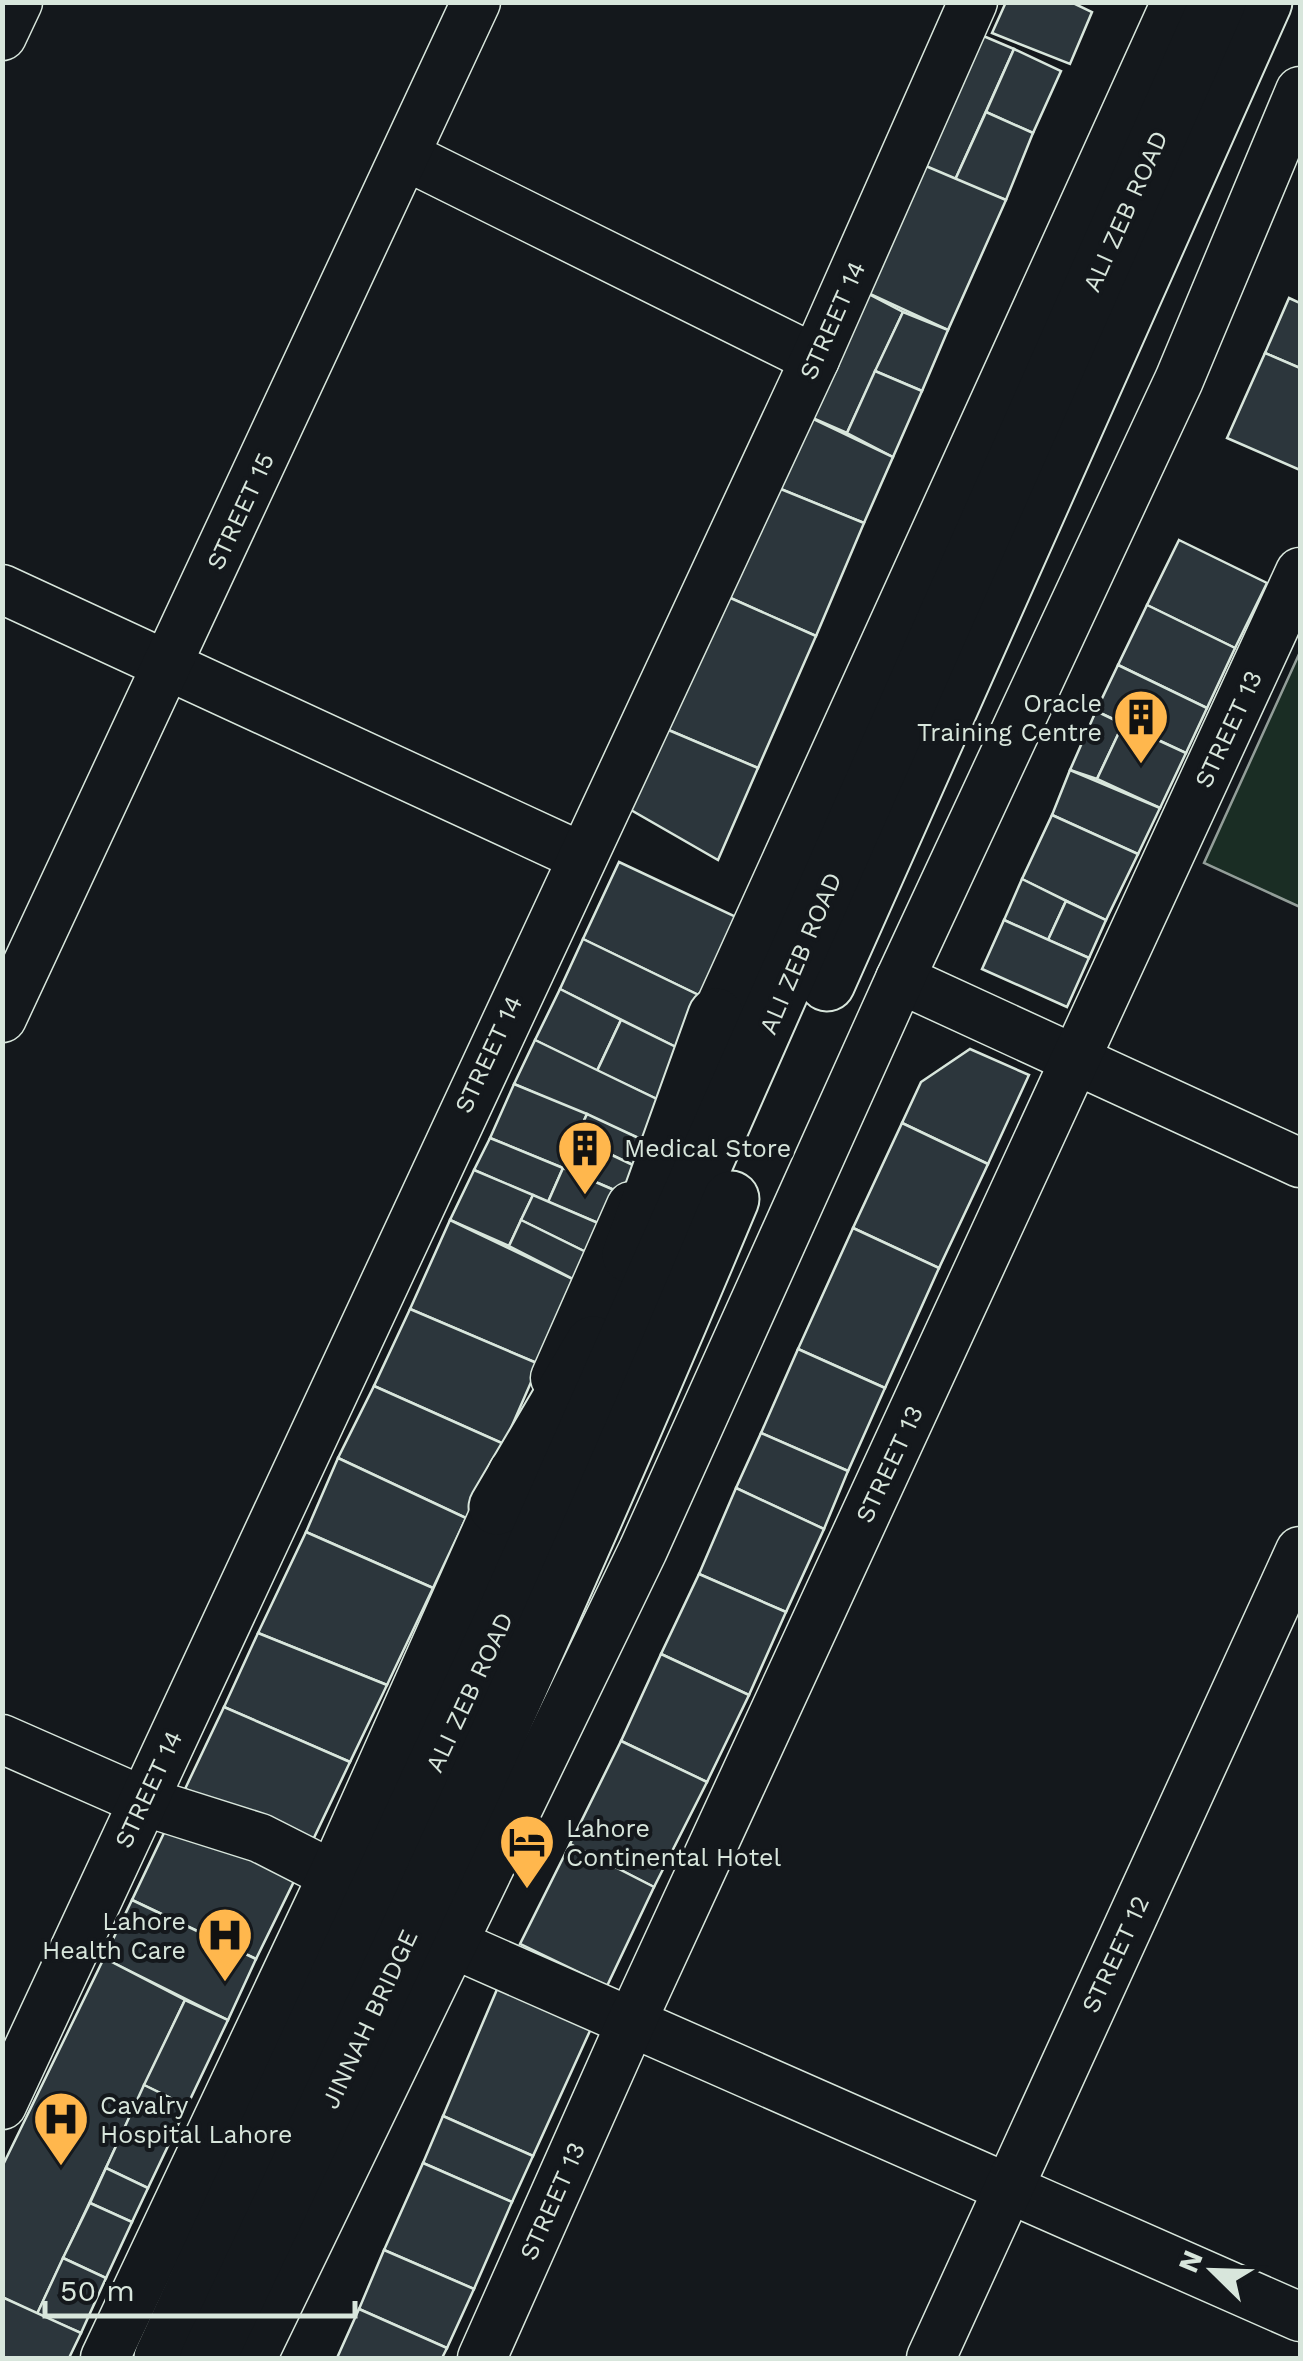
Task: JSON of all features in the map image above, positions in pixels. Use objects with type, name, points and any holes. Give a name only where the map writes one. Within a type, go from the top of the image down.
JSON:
[{"type":"main road","name":"ALI ZEB ROAD","points":[[377,1890],[748,1073],[1218,2]]},
{"type":"main road","name":"ALI ZEB ROAD","points":[[377,1890],[594,1527],[780,1084],[908,809],[1264,2]]},
{"type":"main road","points":[[506,1612],[716,1016]]},
{"type":"main road","points":[[498,1507],[748,1073]]},
{"type":"main road","name":"JINNAH BRIDGE","points":[[162,2358],[377,1890]]},
{"type":"main road","name":"JINNAH BRIDGE","points":[[208,2358],[377,1890]]},
{"type":"street","points":[[2,36],[18,2]]},
{"type":"street","name":"STREET 15","points":[[2,1018],[476,2]]},
{"type":"street","name":"STREET 14","points":[[2,2105],[580,856],[815,359],[973,2]]},
{"type":"street","points":[[105,2358],[377,1890],[498,1507],[1176,2]]},
{"type":"street","points":[[252,2358],[456,1944],[643,1550],[900,979],[1179,380],[1300,91]]},
{"type":"street","points":[[406,156],[815,359]]},
{"type":"street","name":"STREET 13","points":[[482,2358],[631,2023],[1300,572]]},
{"type":"street","points":[[2,588],[580,856]]},
{"type":"street","points":[[900,979],[1300,1163]]},
{"type":"street","points":[[594,1527],[643,1550]]},
{"type":"street","name":"STREET 12","points":[[930,2358],[1300,1551]]},
{"type":"street","points":[[2,1739],[143,1801],[260,1838],[377,1890]]},
{"type":"street","points":[[456,1944],[1300,2317]]},
{"type":"green space","points":[[1300,652],[1300,907],[1204,863]]},
{"type":"building","points":[[1006,2],[1071,2],[1092,12],[1070,64],[992,33]]},
{"type":"building","points":[[974,32],[1014,49],[955,180],[914,161]]},
{"type":"building","points":[[1014,49],[1061,71],[1033,133],[986,112]]},
{"type":"building","points":[[986,112],[1033,133],[1006,200],[955,180]]},
{"type":"building","points":[[914,161],[1006,200],[948,330],[857,288]]},
{"type":"building","points":[[857,288],[903,312],[847,433],[801,413]]},
{"type":"building","points":[[1289,298],[1300,303],[1300,368],[1265,353]]},
{"type":"building","points":[[903,312],[948,330],[922,391],[875,371]]},
{"type":"building","points":[[1265,353],[1300,368],[1300,470],[1227,438]]},
{"type":"building","points":[[875,371],[922,391],[893,457],[847,433]]},
{"type":"building","points":[[801,413],[893,457],[864,523],[766,483]]},
{"type":"building","points":[[766,483],[864,523],[816,636],[717,592]]},
{"type":"building","points":[[1179,540],[1267,583],[1235,648],[1147,605]]},
{"type":"building","points":[[717,592],[816,636],[758,768],[659,726]]},
{"type":"building","points":[[1147,605],[1235,648],[1207,708],[1118,665]]},
{"type":"building","points":[[1118,665],[1207,708],[1186,753],[1096,711]]},
{"type":"building","points":[[1096,711],[1123,724],[1097,779],[1070,770]]},
{"type":"building","name":"Oracle Training Centre","points":[[1123,724],[1186,753],[1160,808],[1097,779]]},
{"type":"building","points":[[659,726],[758,768],[718,860],[624,806]]},
{"type":"building","points":[[1070,770],[1160,808],[1138,854],[1052,815]]},
{"type":"building","points":[[1052,815],[1138,854],[1106,920],[1022,879]]},
{"type":"building","points":[[619,862],[749,923],[713,1002],[583,939]]},
{"type":"building","points":[[1022,879],[1066,901],[1048,940],[1004,920]]},
{"type":"building","points":[[1066,901],[1106,920],[1089,958],[1048,940]]},
{"type":"building","points":[[1004,920],[1089,958],[1067,1007],[982,969]]},
{"type":"building","points":[[583,939],[713,1002],[688,1053],[560,989]]},
{"type":"building","points":[[560,989],[621,1020],[597,1071],[535,1040]]},
{"type":"building","points":[[621,1020],[688,1053],[665,1103],[597,1071]]},
{"type":"building","points":[[535,1040],[665,1103],[645,1141],[514,1084]]},
{"type":"building","points":[[970,1049],[1029,1075],[988,1164],[902,1123],[921,1082]]},
{"type":"building","points":[[514,1084],[587,1114],[563,1168],[490,1138]]},
{"type":"building","points":[[587,1114],[645,1141],[635,1166],[576,1138]]},
{"type":"building","points":[[902,1123],[988,1164],[939,1268],[853,1228]]},
{"type":"building","points":[[490,1138],[563,1168],[548,1202],[474,1170]]},
{"type":"building","points":[[576,1138],[635,1166],[621,1193],[563,1168]]},
{"type":"building","name":"Medical Store","points":[[563,1168],[621,1193],[605,1226],[548,1202]]},
{"type":"building","points":[[474,1170],[533,1195],[509,1246],[450,1220]]},
{"type":"building","points":[[533,1195],[605,1226],[592,1255],[521,1220]]},
{"type":"building","points":[[450,1220],[579,1282],[539,1364],[410,1309]]},
{"type":"building","points":[[521,1220],[592,1255],[579,1282],[509,1246]]},
{"type":"building","points":[[853,1228],[939,1268],[885,1388],[798,1349]]},
{"type":"building","points":[[410,1309],[539,1364],[504,1444],[374,1386]]},
{"type":"building","points":[[798,1349],[885,1388],[848,1471],[761,1433]]},
{"type":"building","points":[[374,1386],[504,1444],[466,1518],[338,1458]]},
{"type":"building","points":[[761,1433],[848,1471],[824,1529],[736,1488]]},
{"type":"building","points":[[338,1458],[466,1518],[433,1588],[306,1532]]},
{"type":"building","points":[[736,1488],[824,1529],[786,1612],[699,1574]]},
{"type":"building","points":[[306,1532],[433,1588],[387,1685],[258,1633]]},
{"type":"building","points":[[699,1574],[786,1612],[749,1695],[661,1654]]},
{"type":"building","points":[[258,1633],[387,1685],[350,1762],[224,1707]]},
{"type":"building","points":[[661,1654],[749,1695],[707,1782],[621,1741]]},
{"type":"building","points":[[224,1707],[350,1762],[311,1844],[185,1789]]},
{"type":"building","points":[[621,1741],[707,1782],[654,1887],[570,1844]]},
{"type":"building","points":[[174,1812],[300,1869],[256,1959],[132,1900]]},
{"type":"building","points":[[570,1844],[654,1887],[607,1986],[520,1944]]},
{"type":"building","points":[[132,1900],[256,1959],[228,2020],[104,1958]]},
{"type":"building","points":[[104,1958],[185,2000],[37,2314],[2,2297],[2,2167]]},
{"type":"building","points":[[501,1980],[594,2022],[533,2156],[443,2116]]},
{"type":"building","points":[[185,2000],[228,2020],[187,2106],[144,2085]]},
{"type":"building","points":[[144,2085],[187,2106],[148,2188],[106,2168]]},
{"type":"building","points":[[443,2116],[533,2156],[512,2202],[423,2163]]},
{"type":"building","points":[[423,2163],[512,2202],[474,2289],[384,2250]]},
{"type":"building","points":[[106,2168],[148,2188],[132,2222],[90,2203]]},
{"type":"building","points":[[90,2203],[132,2222],[106,2278],[63,2258]]},
{"type":"building","points":[[384,2250],[474,2289],[447,2348],[359,2309]]},
{"type":"building","points":[[63,2258],[106,2278],[81,2333],[37,2314]]},
{"type":"building","points":[[2,2297],[81,2333],[69,2358],[2,2358]]},
{"type":"building","points":[[359,2309],[447,2348],[442,2358],[337,2358]]},
{"type":"place","name":"Oracle Training Centre","points":[[1141,766]]},
{"type":"place","name":"Medical Store","points":[[585,1197]]},
{"type":"place","name":"Lahore Continental Hotel","points":[[527,1891]]},
{"type":"place","name":"Lahore Health Care","points":[[225,1984]]},
{"type":"place","name":"Cavalry Hospital Lahore","points":[[61,2168]]}]
